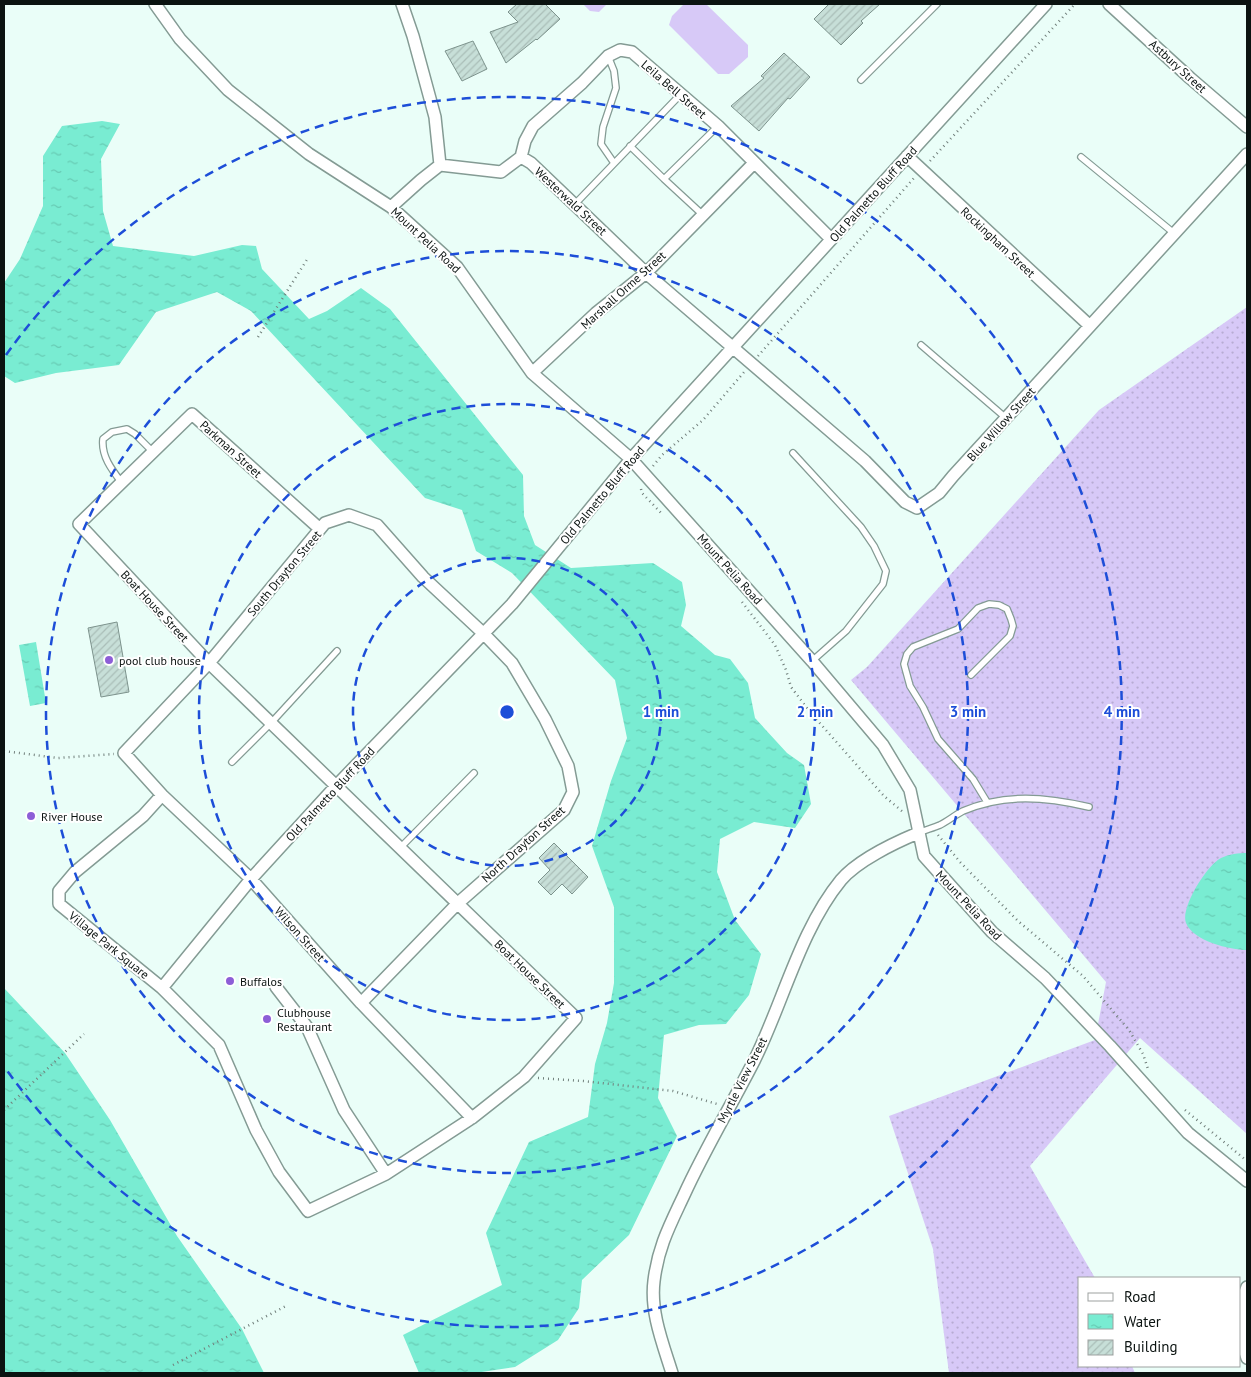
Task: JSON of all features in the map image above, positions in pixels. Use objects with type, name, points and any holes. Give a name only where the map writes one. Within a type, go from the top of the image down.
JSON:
[{"type":"street","name":"Mount Pelia Road","points":[[155,4],[180,39],[228,90],[309,154],[391,207],[457,267],[532,373],[630,459],[812,661],[883,745],[910,790],[924,856],[992,932],[1045,978],[1110,1046],[1188,1133],[1247,1181]]},
{"type":"street","points":[[402,4],[413,36],[435,117],[440,165]]},
{"type":"street","name":"Old Palmetto Bluff Road","points":[[162,988],[252,879],[336,786],[512,604],[630,459],[1046,4]]},
{"type":"street","name":"Astbury Street","points":[[1109,4],[1247,127]]},
{"type":"street","name":"Leila Bell Street","points":[[608,56],[620,50],[632,52],[718,126],[831,239]]},
{"type":"street","points":[[391,207],[440,165],[501,172],[521,157],[525,141],[533,126],[582,83],[608,56]]},
{"type":"street","name":"Blue Willow Street","points":[[733,346],[865,461],[905,502],[918,508],[939,494],[1247,154]]},
{"type":"street","name":"Rockingham Street","points":[[907,156],[1090,326]]},
{"type":"street","name":"Westerwald Street","points":[[521,157],[531,163],[646,272],[733,346]]},
{"type":"street","name":"Marshall Orme Street","points":[[532,373],[596,313],[646,272],[754,163]]},
{"type":"street","name":"Parkman Street","points":[[79,524],[192,414],[320,529]]},
{"type":"street","name":"South Drayton Street","points":[[124,753],[209,664],[325,523],[349,515],[377,525],[423,577],[484,634]]},
{"type":"street","name":"Boat House Street","points":[[79,524],[209,664],[576,1018],[524,1077],[472,1118],[386,1174],[308,1211],[279,1172],[256,1130],[219,1045],[162,988]]},
{"type":"street","name":"North Drayton Street","points":[[361,1003],[457,904],[564,810],[573,792],[568,766],[545,719],[512,663],[484,634]]},
{"type":"street","name":"Wilson Street","points":[[124,753],[162,795],[252,879],[361,1003],[472,1118]]},
{"type":"street","name":"Village Park Square","points":[[162,795],[144,816],[75,872],[59,891],[59,904],[162,988]]},
{"type":"street","name":"Myrtle View Street","points":[[672,1373],[656,1318],[654,1282],[662,1242],[696,1169],[754,1060],[809,931],[824,902],[842,878],[854,869],[889,845],[918,833]]},
{"type":"street","points":[[276,987],[307,1026],[344,1110],[386,1174]]},
{"type":"street","points":[[1247,1287],[1243,1296],[1241,1325],[1247,1358]]},
{"type":"lane","points":[[861,80],[937,4]]},
{"type":"lane","points":[[608,56],[614,71],[616,88],[603,127],[601,144],[614,163]]},
{"type":"lane","points":[[575,204],[680,95]]},
{"type":"lane","points":[[664,179],[718,126]]},
{"type":"lane","points":[[630,146],[703,215]]},
{"type":"lane","points":[[1081,157],[1175,234]]},
{"type":"lane","points":[[922,345],[1006,418]]},
{"type":"lane","points":[[122,483],[105,456],[102,447],[103,439],[112,432],[127,429],[135,434],[153,452]]},
{"type":"lane","points":[[793,453],[861,527],[874,546],[886,571],[883,584],[846,631],[812,661]]},
{"type":"lane","points":[[971,675],[1010,636],[1013,626],[1012,619],[1007,609],[999,605],[989,604],[978,608],[958,628],[913,647],[907,654],[904,664],[910,686],[923,707],[938,739],[973,780],[987,802]]},
{"type":"lane","points":[[232,762],[271,724],[337,651]]},
{"type":"lane","points":[[400,848],[474,773]]},
{"type":"lane","points":[[918,833],[939,826],[962,812],[987,802],[1032,797],[1060,800],[1090,807]]},
{"type":"path","points":[[644,475],[662,455],[703,420],[921,170],[1074,4]]},
{"type":"path","points":[[258,337],[308,258]]},
{"type":"path","points":[[4,751],[58,758],[124,753]]},
{"type":"path","points":[[4,1110],[84,1034]]},
{"type":"path","points":[[524,1077],[673,1090],[728,1108]]},
{"type":"path","points":[[173,1365],[286,1306]]},
{"type":"shaded area","points":[[583,4],[607,4],[599,12],[590,11]]},
{"type":"shaded area","points":[[684,4],[706,4],[748,45],[748,57],[729,74],[718,74],[669,25],[672,16]]},
{"type":"shaded area","points":[[1247,307],[1247,1134],[1140,1038],[1030,1166],[1094,1277],[1078,1277],[1078,1367],[1132,1367],[1135,1373],[949,1373],[933,1249],[889,1116],[1095,1040],[1106,982],[851,680],[867,667],[1099,410]]},
{"type":"water","points":[[102,121],[120,124],[101,159],[103,211],[113,246],[194,256],[242,245],[256,246],[262,269],[309,319],[327,311],[361,288],[390,309],[523,475],[524,516],[535,545],[571,568],[653,563],[682,582],[686,605],[681,626],[715,655],[730,659],[748,683],[755,718],[787,753],[804,765],[811,804],[795,828],[754,822],[720,839],[717,872],[735,920],[761,954],[749,995],[726,1024],[699,1025],[664,1035],[658,1098],[677,1136],[629,1235],[582,1280],[579,1308],[558,1340],[515,1367],[475,1373],[419,1373],[403,1335],[502,1285],[486,1233],[529,1142],[588,1117],[595,1064],[607,1023],[614,983],[614,907],[592,846],[611,781],[627,738],[615,680],[512,573],[476,551],[462,510],[425,498],[251,311],[217,292],[156,312],[119,365],[56,373],[15,383],[4,376],[4,283],[20,259],[43,206],[43,156],[62,126]]},
{"type":"water","points":[[36,642],[46,703],[30,706],[19,645]]},
{"type":"water","points":[[1247,853],[1247,950],[1222,946],[1196,935],[1186,923],[1185,916],[1196,888],[1215,862],[1227,856]]},
{"type":"water","points":[[4,988],[65,1053],[110,1120],[177,1236],[242,1329],[264,1373],[4,1373]]},
{"type":"building","points":[[517,4],[545,4],[560,19],[537,40],[506,63],[490,32],[518,22],[508,12]]},
{"type":"building","points":[[829,4],[880,4],[861,21],[863,23],[841,45],[814,19]]},
{"type":"building","points":[[473,41],[487,69],[462,81],[445,51]]},
{"type":"building","points":[[784,53],[810,77],[790,99],[788,98],[759,131],[731,106],[764,78],[761,76]]},
{"type":"building","name":"pool club house","points":[[117,622],[129,692],[101,697],[88,628]]},
{"type":"building","points":[[554,843],[588,877],[572,894],[562,884],[551,895],[538,882],[550,870],[539,858]]},
{"type":"place","name":"pool club house","points":[[109,660]]},
{"type":"place","name":"River House","points":[[31,816]]},
{"type":"place","name":"Buffalos","points":[[230,981]]},
{"type":"place","name":"Clubhouse Restaurant","points":[[267,1019]]}]
